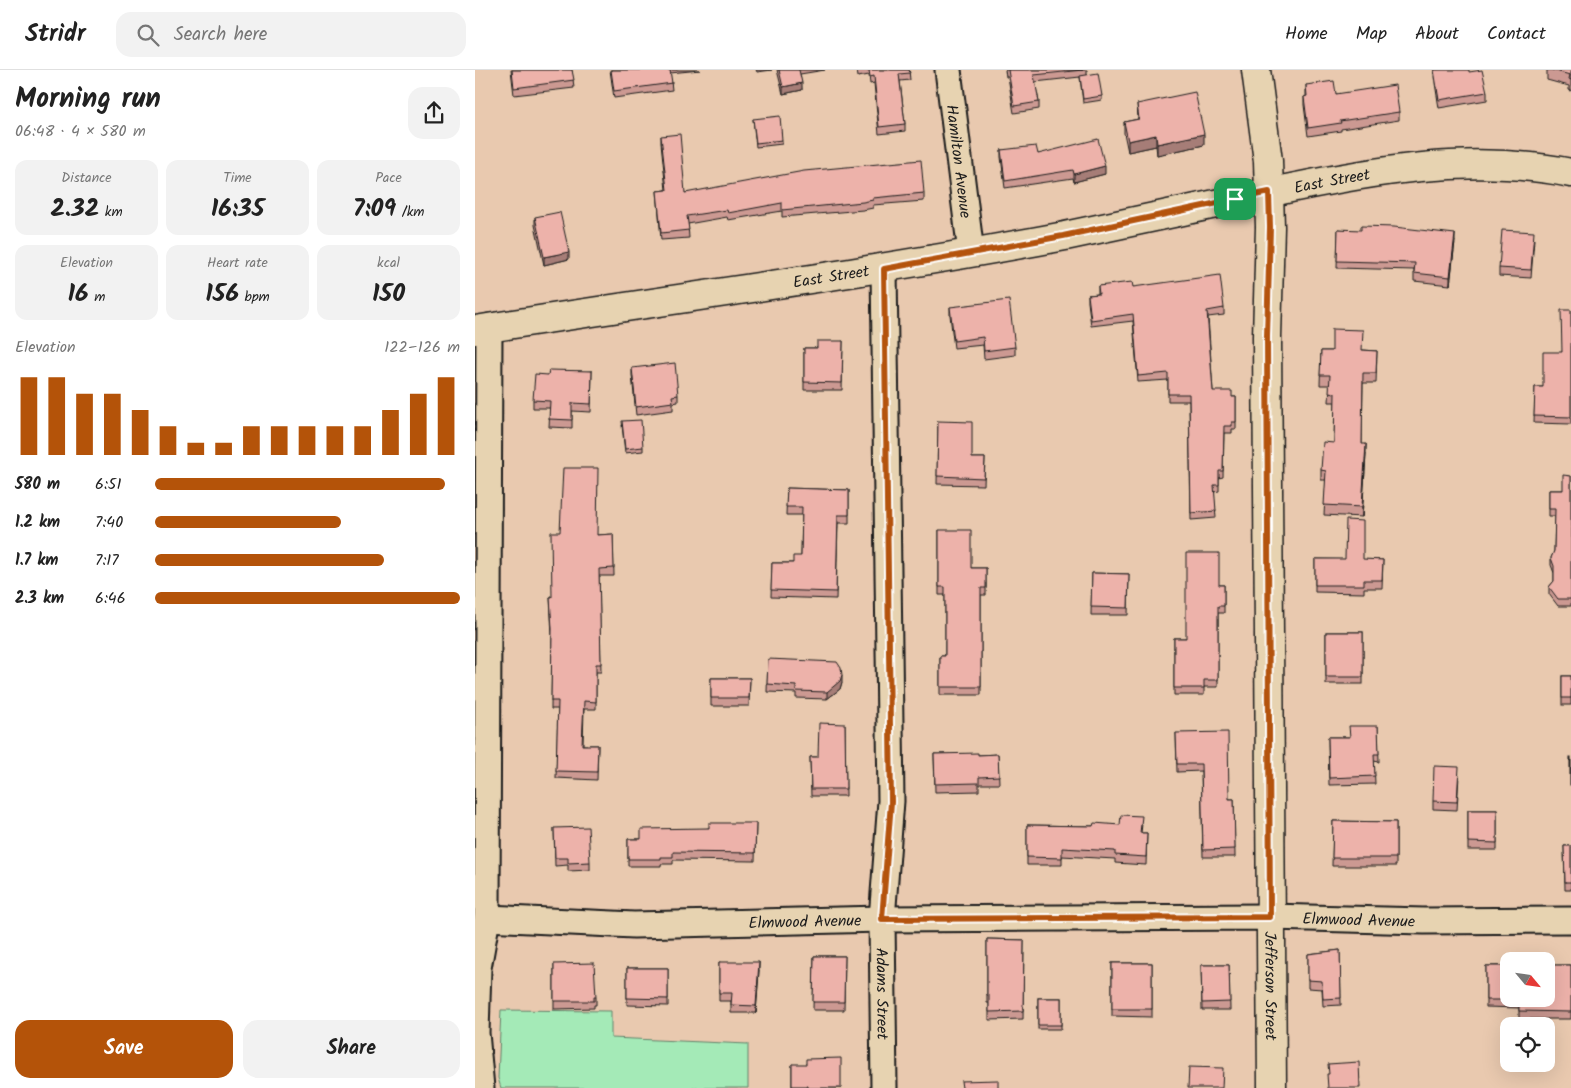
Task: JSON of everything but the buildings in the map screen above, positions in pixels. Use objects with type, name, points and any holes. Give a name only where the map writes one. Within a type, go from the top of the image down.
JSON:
[{"type":"main road","name":"Jefferson Street","points":[[1257,70],[1268,161],[1270,227],[1267,337],[1272,1088]]},
{"type":"main road","name":"East Street","points":[[482,328],[884,269],[1109,227],[1269,192],[1375,172],[1419,166],[1473,164],[1571,173]]},
{"type":"street","name":"Hamilton Avenue","points":[[948,70],[971,253]]},
{"type":"street","name":"Adams Street","points":[[884,269],[891,802],[882,919],[884,1088]]},
{"type":"street","points":[[481,1088],[476,1033],[478,977],[487,918],[482,328]]},
{"type":"street","name":"Elmwood Avenue","points":[[487,918],[634,925],[882,919],[1270,917],[1424,921],[1571,920]]},
{"type":"green space","points":[[501,1010],[611,1011],[611,1038],[748,1044],[748,1088],[501,1088],[498,1078]]},
{"type":"route","points":[[1269,192],[1267,337],[1270,917],[882,919],[891,802],[884,269],[1109,227],[1235,199],[1269,192]]}]
